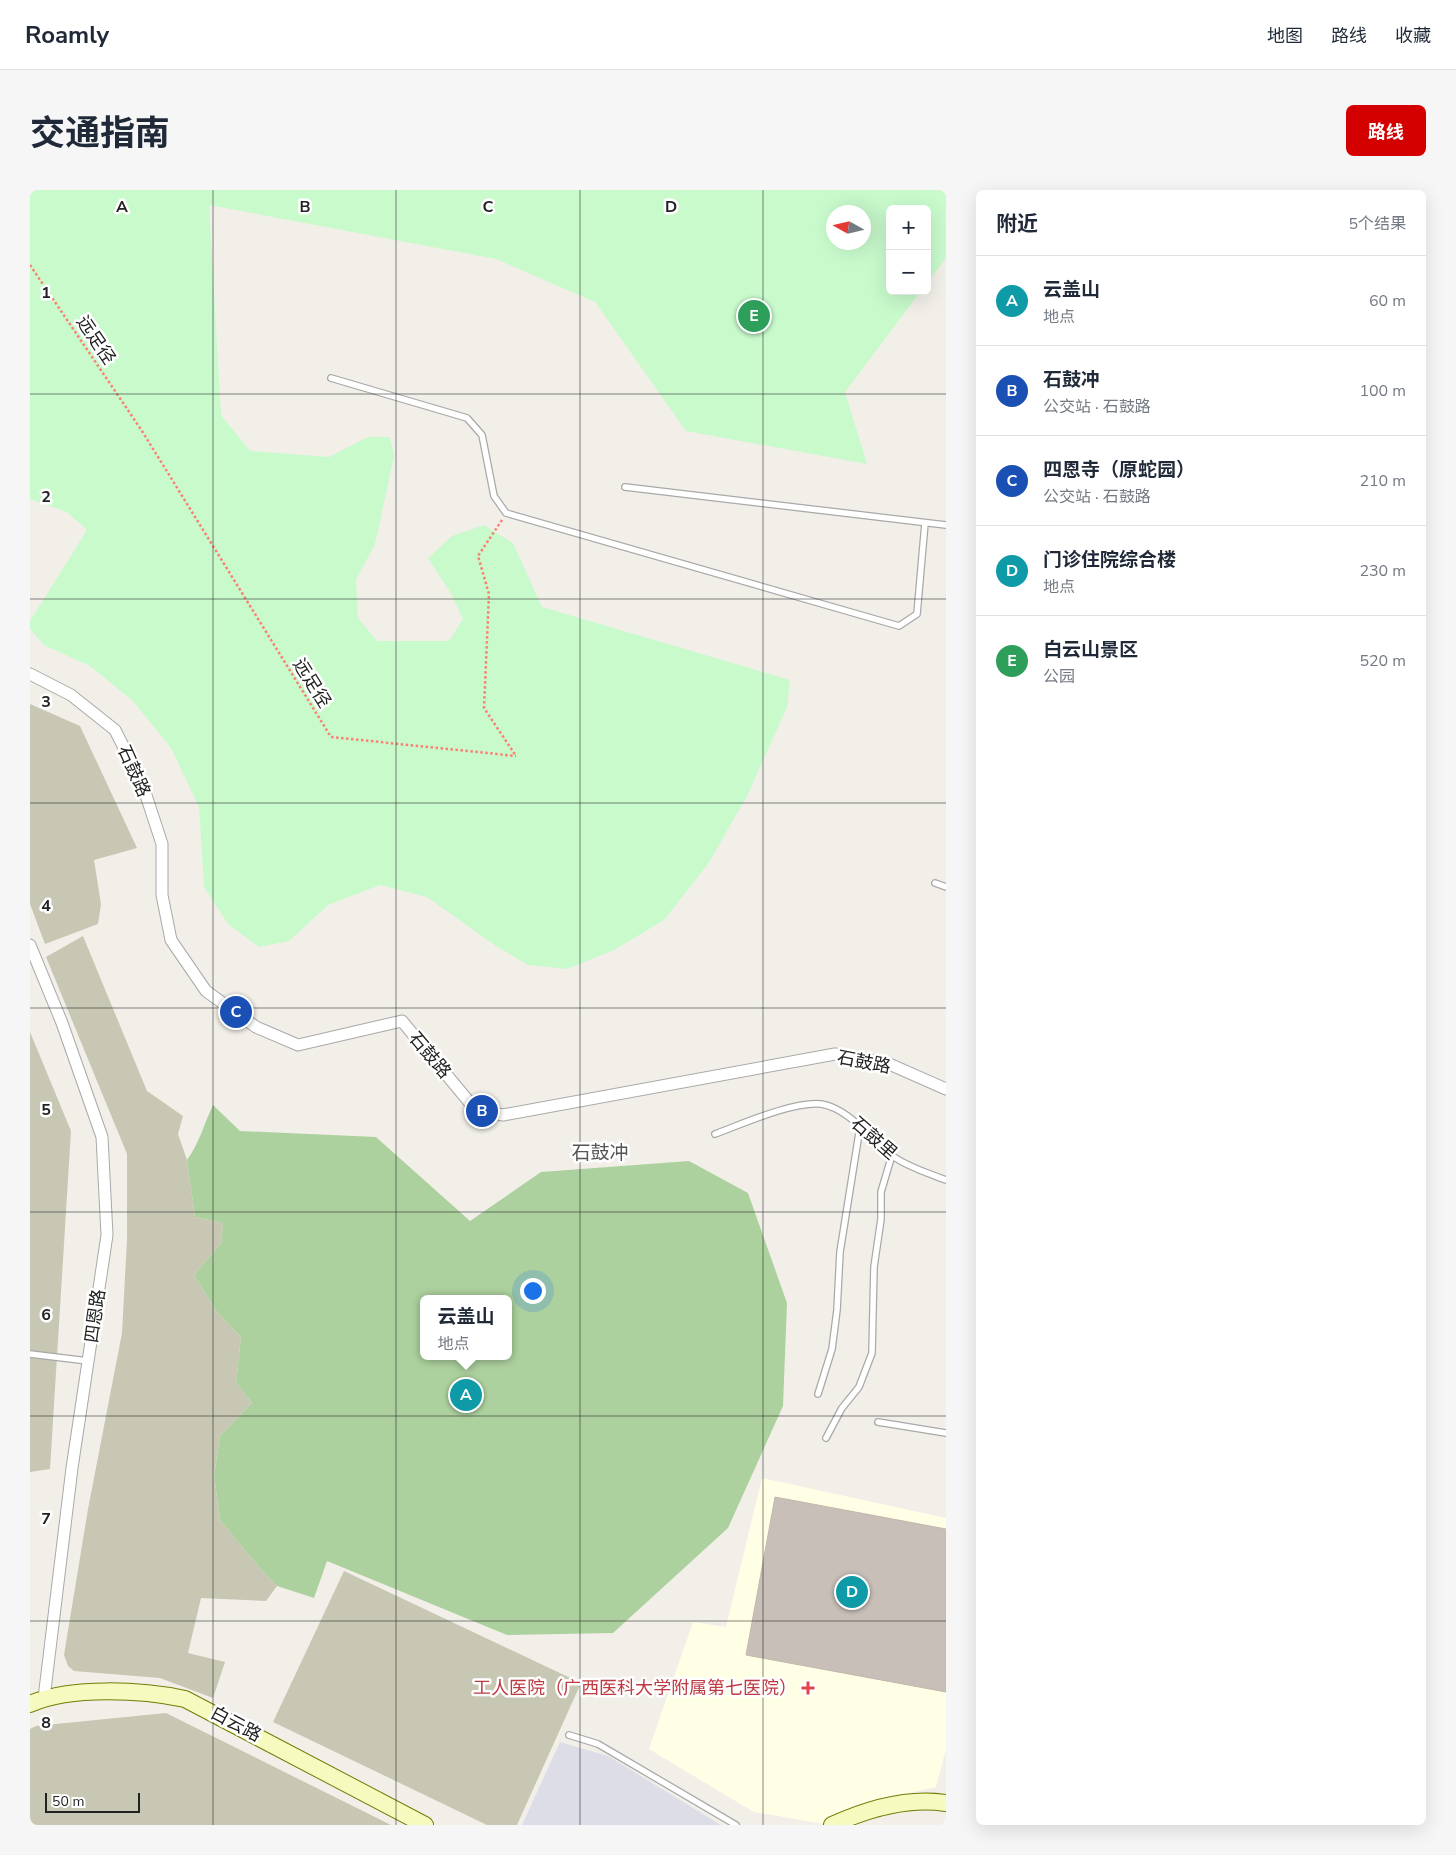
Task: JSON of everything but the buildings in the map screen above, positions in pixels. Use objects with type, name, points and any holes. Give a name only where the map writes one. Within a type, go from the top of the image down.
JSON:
[{"type":"street","name":"石鼓路","points":[[30,674],[71,695],[115,730],[142,784],[162,844],[162,895],[171,940],[206,991],[256,1026],[298,1045],[402,1021],[470,1103],[482,1111],[502,1115],[835,1054],[887,1063],[946,1089]]},
{"type":"street","name":"四恩路","points":[[30,945],[62,1023],[102,1137],[107,1235],[37,1701]]},
{"type":"street","name":"白云路","points":[[37,1701],[112,1691],[142,1692],[185,1699],[425,1825]]},
{"type":"street","points":[[832,1825],[909,1802],[946,1803]]},
{"type":"lane","points":[[331,378],[467,418],[482,435],[494,496],[506,513],[899,626],[917,614],[925,523]]},
{"type":"lane","points":[[625,487],[946,525]]},
{"type":"lane","points":[[935,883],[946,887]]},
{"type":"lane","name":"石鼓里","points":[[716,1134],[782,1109],[821,1104],[846,1114],[892,1155],[908,1166],[946,1180]]},
{"type":"lane","points":[[818,1394],[832,1349],[837,1310],[840,1252],[860,1127]]},
{"type":"lane","points":[[826,1438],[842,1408],[859,1386],[872,1353],[874,1266],[881,1219],[882,1192],[892,1155]]},
{"type":"lane","points":[[30,1354],[88,1362]]},
{"type":"lane","points":[[878,1422],[946,1433]]},
{"type":"lane","points":[[569,1735],[598,1744],[736,1825]]},
{"type":"path","name":"远足径","points":[[30,265],[142,431],[331,737],[516,756],[484,708],[489,594],[478,556],[506,513]]},
{"type":"shaded area","points":[[30,704],[80,726],[137,848],[94,860],[101,904],[98,924],[45,944],[30,904]]},
{"type":"shaded area","points":[[83,936],[147,1091],[183,1116],[178,1134],[187,1160],[195,1217],[223,1223],[221,1243],[194,1275],[217,1312],[241,1337],[236,1383],[252,1403],[220,1436],[214,1475],[220,1520],[277,1586],[266,1601],[201,1598],[188,1653],[225,1662],[213,1698],[160,1678],[74,1671],[68,1666],[64,1655],[88,1509],[122,1333],[127,1239],[127,1154],[46,957]]},
{"type":"shaded area","points":[[30,1032],[71,1131],[50,1469],[30,1472]]},
{"type":"shaded area","name":"工人医院（广西医科大学附属第七医院）","points":[[762,1478],[946,1518],[946,1749],[936,1787],[885,1798],[824,1824],[754,1812],[649,1749],[693,1622],[726,1627]]},
{"type":"shaded area","points":[[344,1571],[581,1683],[517,1825],[487,1825],[273,1722]]},
{"type":"shaded area","points":[[166,1713],[391,1825],[30,1825],[30,1729],[36,1726]]},
{"type":"shaded area","points":[[560,1742],[608,1756],[721,1825],[522,1825]]},
{"type":"green space","points":[[30,190],[946,190],[946,258],[931,278],[931,205],[886,205],[886,295],[918,295],[845,392],[867,464],[686,431],[595,302],[496,259],[209,205],[221,415],[250,451],[329,457],[368,437],[390,437],[394,456],[375,544],[356,580],[358,618],[377,641],[449,641],[463,619],[450,592],[428,558],[452,536],[484,525],[513,543],[542,607],[790,680],[787,707],[747,796],[708,864],[664,920],[614,950],[567,969],[528,965],[496,946],[427,897],[380,885],[328,905],[289,941],[259,947],[228,924],[204,887],[199,807],[171,748],[133,701],[90,666],[44,645],[30,629],[30,621],[87,530],[67,512],[30,499]]},
{"type":"green space","points":[[213,1105],[240,1131],[376,1137],[470,1221],[541,1172],[689,1161],[748,1193],[787,1303],[783,1406],[728,1528],[613,1633],[507,1635],[327,1561],[314,1598],[277,1586],[220,1520],[214,1475],[220,1436],[252,1403],[236,1383],[241,1337],[217,1312],[194,1275],[221,1243],[223,1223],[195,1217],[187,1160],[198,1141]]},
{"type":"place","name":"白云山景区","points":[[754,316]]},
{"type":"place","name":"四恩寺（原蛇园）","points":[[236,1012]]},
{"type":"place","name":"石鼓冲","points":[[482,1111]]},
{"type":"place","name":"云盖山","points":[[466,1395]]},
{"type":"place","name":"门诊住院综合楼","points":[[852,1592]]},
{"type":"place","name":"工人医院（广西医科大学附属第七医院）","points":[[808,1688]]},
{"type":"district","name":"石鼓冲","points":[[600,1152]]}]
